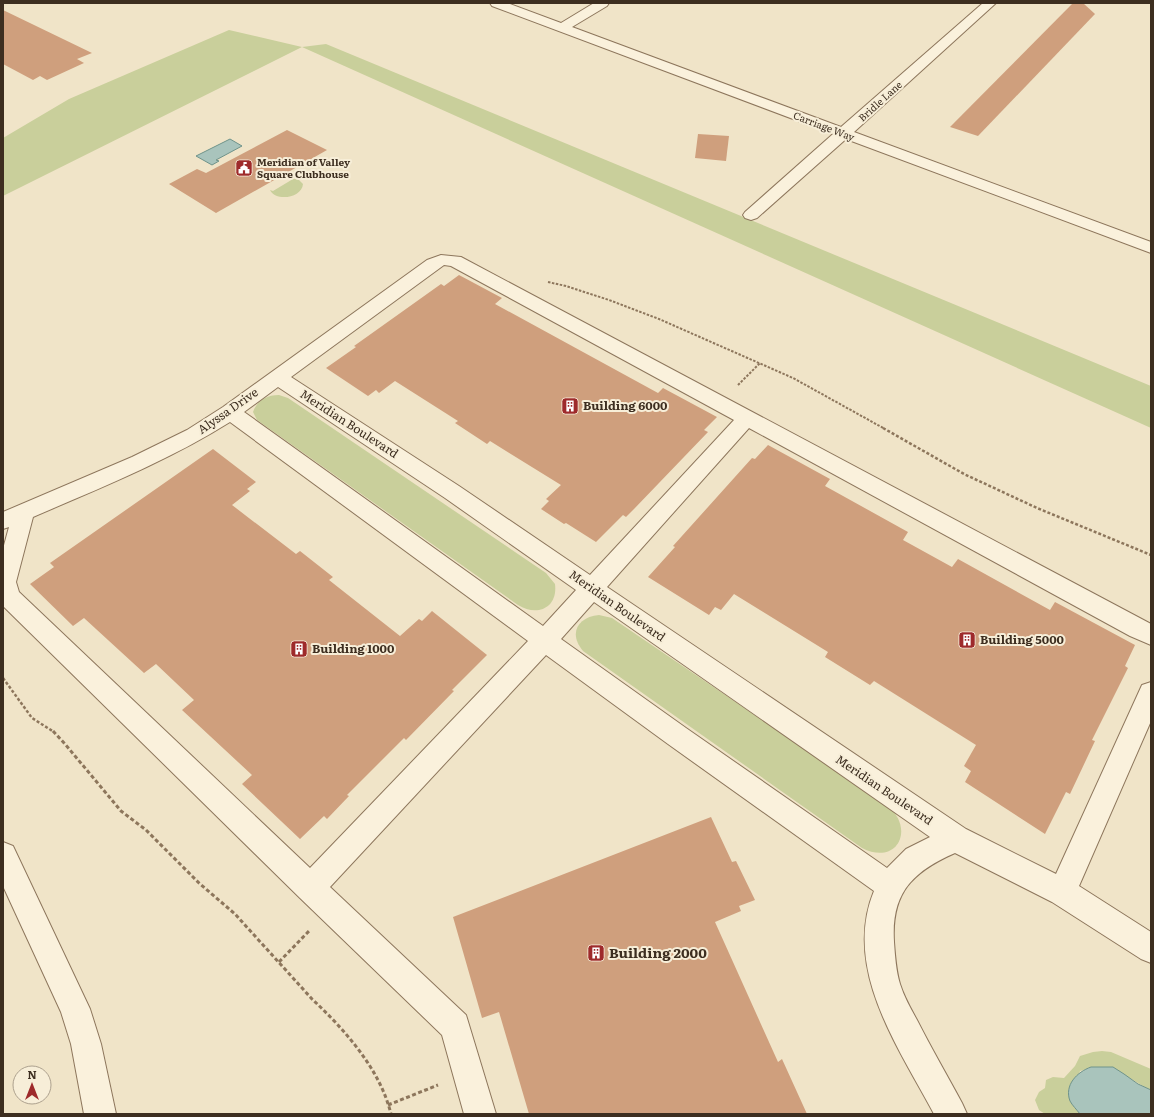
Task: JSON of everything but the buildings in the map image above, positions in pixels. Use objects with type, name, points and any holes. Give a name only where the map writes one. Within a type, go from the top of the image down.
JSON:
[{"type":"street","name":"Carriage Way","points":[[496,3],[1151,248]]},
{"type":"street","points":[[563,28],[603,3]]},
{"type":"street","name":"Bridle Lane","points":[[751,215],[990,3]]},
{"type":"street","name":"Alyssa Drive","points":[[14,517],[172,448],[230,412],[433,264],[441,260],[455,261],[748,418]]},
{"type":"street","name":"Meridian Boulevard","points":[[277,377],[452,492],[956,839],[1062,892],[1151,949]]},
{"type":"street","points":[[230,412],[677,736],[890,886]]},
{"type":"street","points":[[310,888],[545,640],[748,418],[1151,635]]},
{"type":"street","points":[[14,517],[5,582],[9,597],[310,888],[456,1026],[480,1114]]},
{"type":"street","points":[[1062,892],[1151,694]]},
{"type":"street","points":[[951,1114],[901,1020],[886,985],[881,960],[880,918],[890,886],[904,868],[923,854],[956,839]]},
{"type":"street","points":[[3,856],[75,1009],[86,1044],[100,1114]]},
{"type":"path","points":[[542,281],[566,286],[647,314],[793,378],[871,420],[964,474],[1044,511],[1151,555]]},
{"type":"path","points":[[3,678],[32,718],[55,733],[121,811],[146,830],[199,883],[235,914],[312,999],[326,1012],[366,1059],[388,1104],[391,1114]]},
{"type":"path","points":[[279,962],[332,908]]},
{"type":"path","points":[[388,1104],[468,1073]]},
{"type":"green space","points":[[229,30],[302,47],[3,196],[3,138],[69,99]]},
{"type":"green space","points":[[326,44],[1151,386],[1151,428],[302,47]]},
{"type":"green space","points":[[291,178],[299,180],[303,184],[302,189],[298,193],[288,197],[283,197],[273,194],[270,190],[273,191],[293,179]]},
{"type":"green space","points":[[279,395],[288,398],[546,573],[555,584],[555,592],[550,604],[539,610],[525,609],[518,605],[257,420],[253,412],[257,404],[267,397]]},
{"type":"green space","points":[[599,615],[612,618],[887,805],[896,814],[900,824],[901,834],[893,849],[885,852],[874,852],[862,848],[583,651],[576,638],[578,627],[586,619]]},
{"type":"green space","points":[[1102,1051],[1111,1052],[1151,1069],[1151,1090],[1125,1075],[1109,1069],[1091,1068],[1080,1071],[1070,1101],[1080,1114],[1045,1114],[1039,1110],[1035,1100],[1039,1092],[1045,1088],[1046,1080],[1053,1077],[1064,1078],[1075,1066],[1080,1056]]},
{"type":"water","points":[[230,139],[242,146],[216,160],[219,161],[212,165],[196,156]]},
{"type":"water","points":[[1091,1067],[1113,1067],[1138,1084],[1151,1090],[1151,1114],[1080,1114],[1070,1101],[1070,1085],[1081,1072]]},
{"type":"place","name":"Meridian of Valley Square Clubhouse","points":[[244,168]]},
{"type":"place","name":"Building 6000","points":[[570,406]]},
{"type":"place","name":"Building 5000","points":[[967,640]]},
{"type":"place","name":"Building 1000","points":[[299,649]]},
{"type":"place","name":"Building 2000","points":[[596,953]]}]
